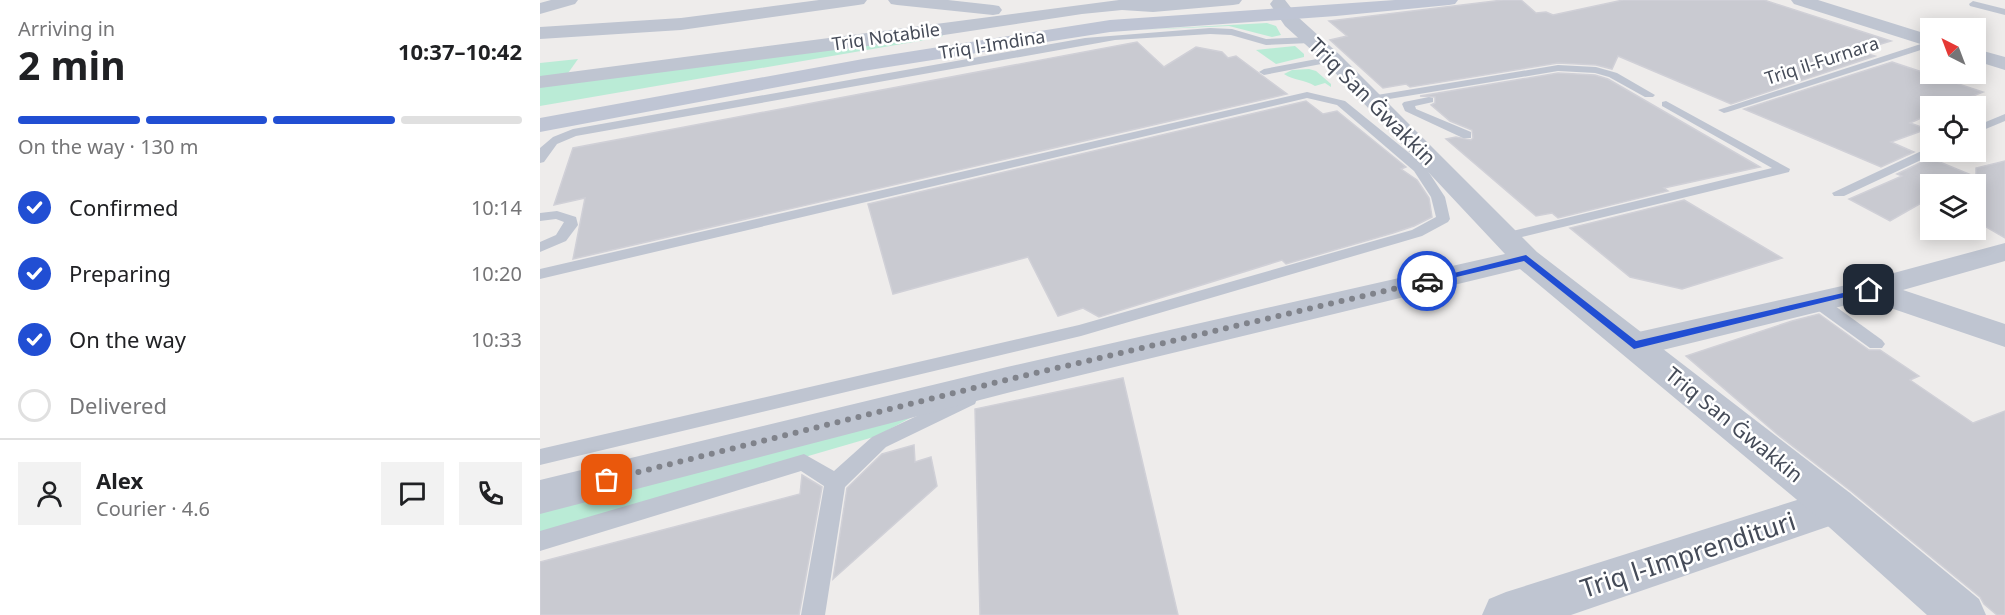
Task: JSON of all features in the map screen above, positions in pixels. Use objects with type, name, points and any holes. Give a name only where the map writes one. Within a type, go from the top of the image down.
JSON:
[{"type":"main road","name":"Triq l-Imdina","points":[[540,125],[863,65],[1110,26],[1282,9],[1317,0]]},
{"type":"main road","name":"Triq l-Imdina","points":[[540,111],[835,60],[1102,18],[1449,0]]},
{"type":"street","points":[[542,14],[569,0]]},
{"type":"street","points":[[781,10],[807,0]]},
{"type":"street","points":[[540,33],[681,24],[858,0]]},
{"type":"street","points":[[897,0],[1046,15]]},
{"type":"street","name":"Triq Notabile","points":[[540,82],[1046,15],[1083,3],[1153,7],[1233,0]]},
{"type":"street","points":[[1800,0],[1920,40]]},
{"type":"street","name":"Triq San Ġwakkin","points":[[1282,9],[1516,248],[1835,506],[1962,615]]},
{"type":"street","points":[[1986,58],[2005,64]]},
{"type":"street","points":[[540,497],[1006,380],[1516,248]]},
{"type":"street","points":[[1634,345],[1869,290],[2005,252]]},
{"type":"street","points":[[1869,290],[2005,336]]},
{"type":"street","name":"Triq l-Imprendituri","points":[[1506,615],[1835,506]]},
{"type":"lane","points":[[1985,0],[1973,4],[2005,12]]},
{"type":"lane","points":[[540,159],[545,146],[573,133],[1085,41],[1210,31],[1232,32],[1266,42],[1310,40]]},
{"type":"lane","name":"Triq il-Furnara","points":[[1724,110],[1920,46]]},
{"type":"lane","points":[[1264,72],[1333,59]]},
{"type":"lane","points":[[1371,99],[1554,66],[1596,70],[1613,75],[1649,95]]},
{"type":"lane","points":[[1435,88],[1443,93],[1443,96],[1408,104],[1411,111],[1467,135]]},
{"type":"lane","points":[[540,274],[1307,95],[1341,103],[1419,168],[1438,197],[1443,219],[1417,233],[1081,330],[540,458]]},
{"type":"lane","points":[[1516,248],[1784,169],[1666,104]]},
{"type":"lane","points":[[1986,126],[2005,117]]},
{"type":"lane","points":[[1839,193],[1920,156]]},
{"type":"lane","points":[[540,217],[565,217],[576,224],[545,246]]},
{"type":"lane","points":[[545,246],[578,240]]},
{"type":"lane","points":[[1818,302],[1875,344]]},
{"type":"lane","points":[[813,615],[835,483],[879,442],[1006,380]]},
{"type":"lane","points":[[540,542],[804,462],[835,483]]},
{"type":"green space","points":[[1267,23],[1276,26],[1281,35],[1272,37],[1229,26],[1137,30]]},
{"type":"green space","points":[[942,35],[925,40],[540,106],[540,87]]},
{"type":"green space","points":[[1295,46],[1304,54],[1304,57],[1276,64],[1256,50]]},
{"type":"green space","points":[[578,59],[566,76],[540,79],[540,63]]},
{"type":"green space","points":[[1292,70],[1316,71],[1331,84],[1331,87],[1325,83],[1315,86],[1284,74]]},
{"type":"green space","points":[[912,417],[877,436],[540,534],[540,510]]},
{"type":"building","points":[[1503,0],[1521,0],[1536,13],[1546,12],[1553,15],[1623,0],[1764,0],[1891,41],[1858,51],[1875,56],[1731,104],[1618,56],[1612,69],[1596,65],[1558,63],[1410,87],[1406,84],[1383,88],[1330,40],[1347,36],[1329,21]]},
{"type":"building","points":[[1137,42],[1164,67],[1196,47],[1222,52],[1228,58],[1236,56],[1287,94],[573,259],[585,198],[554,205],[573,148]]},
{"type":"building","points":[[1892,62],[1920,71],[1920,84],[1959,84],[1983,92],[1973,96],[1920,96],[1920,118],[1910,123],[1920,127],[1920,132],[1891,142],[1914,152],[1881,167],[1744,109]]},
{"type":"building","points":[[1558,73],[1595,75],[1608,79],[1760,167],[1664,188],[1668,191],[1558,218],[1552,213],[1536,216],[1446,139],[1456,137],[1471,140],[1472,130],[1450,121],[1431,105],[1435,103],[1435,97],[1420,96]]},
{"type":"building","points":[[1306,101],[1323,114],[1337,111],[1406,167],[1401,169],[1417,180],[1429,198],[1432,217],[1393,233],[1286,264],[1282,260],[1099,317],[1083,308],[1058,316],[1028,257],[893,294],[868,204]]},
{"type":"building","points":[[2005,161],[2005,238],[1986,227],[1986,174],[1976,174],[1976,168]]},
{"type":"building","points":[[1922,162],[1940,162],[1969,174],[1920,174],[1920,204],[1890,221],[1849,199],[1902,176],[1897,174]]},
{"type":"building","points":[[1684,200],[1782,258],[1682,289],[1630,277],[1570,228]]},
{"type":"building","points":[[1819,314],[1869,350],[1880,350],[1919,376],[1910,380],[1973,423],[2005,411],[2005,615],[1997,615],[1984,604],[1980,597],[1851,491],[1777,434],[1686,356]]},
{"type":"building","points":[[1123,378],[1178,615],[980,615],[975,409]]},
{"type":"building","points":[[914,445],[915,462],[931,457],[937,486],[833,579],[847,488],[882,454]]},
{"type":"building","points":[[802,475],[822,487],[799,615],[540,615],[540,562],[800,494]]},
{"type":"way so far","points":[[607,480],[1006,380],[1427,281]]},
{"type":"route","points":[[1427,281],[1526,258],[1634,345],[1869,290]]}]
